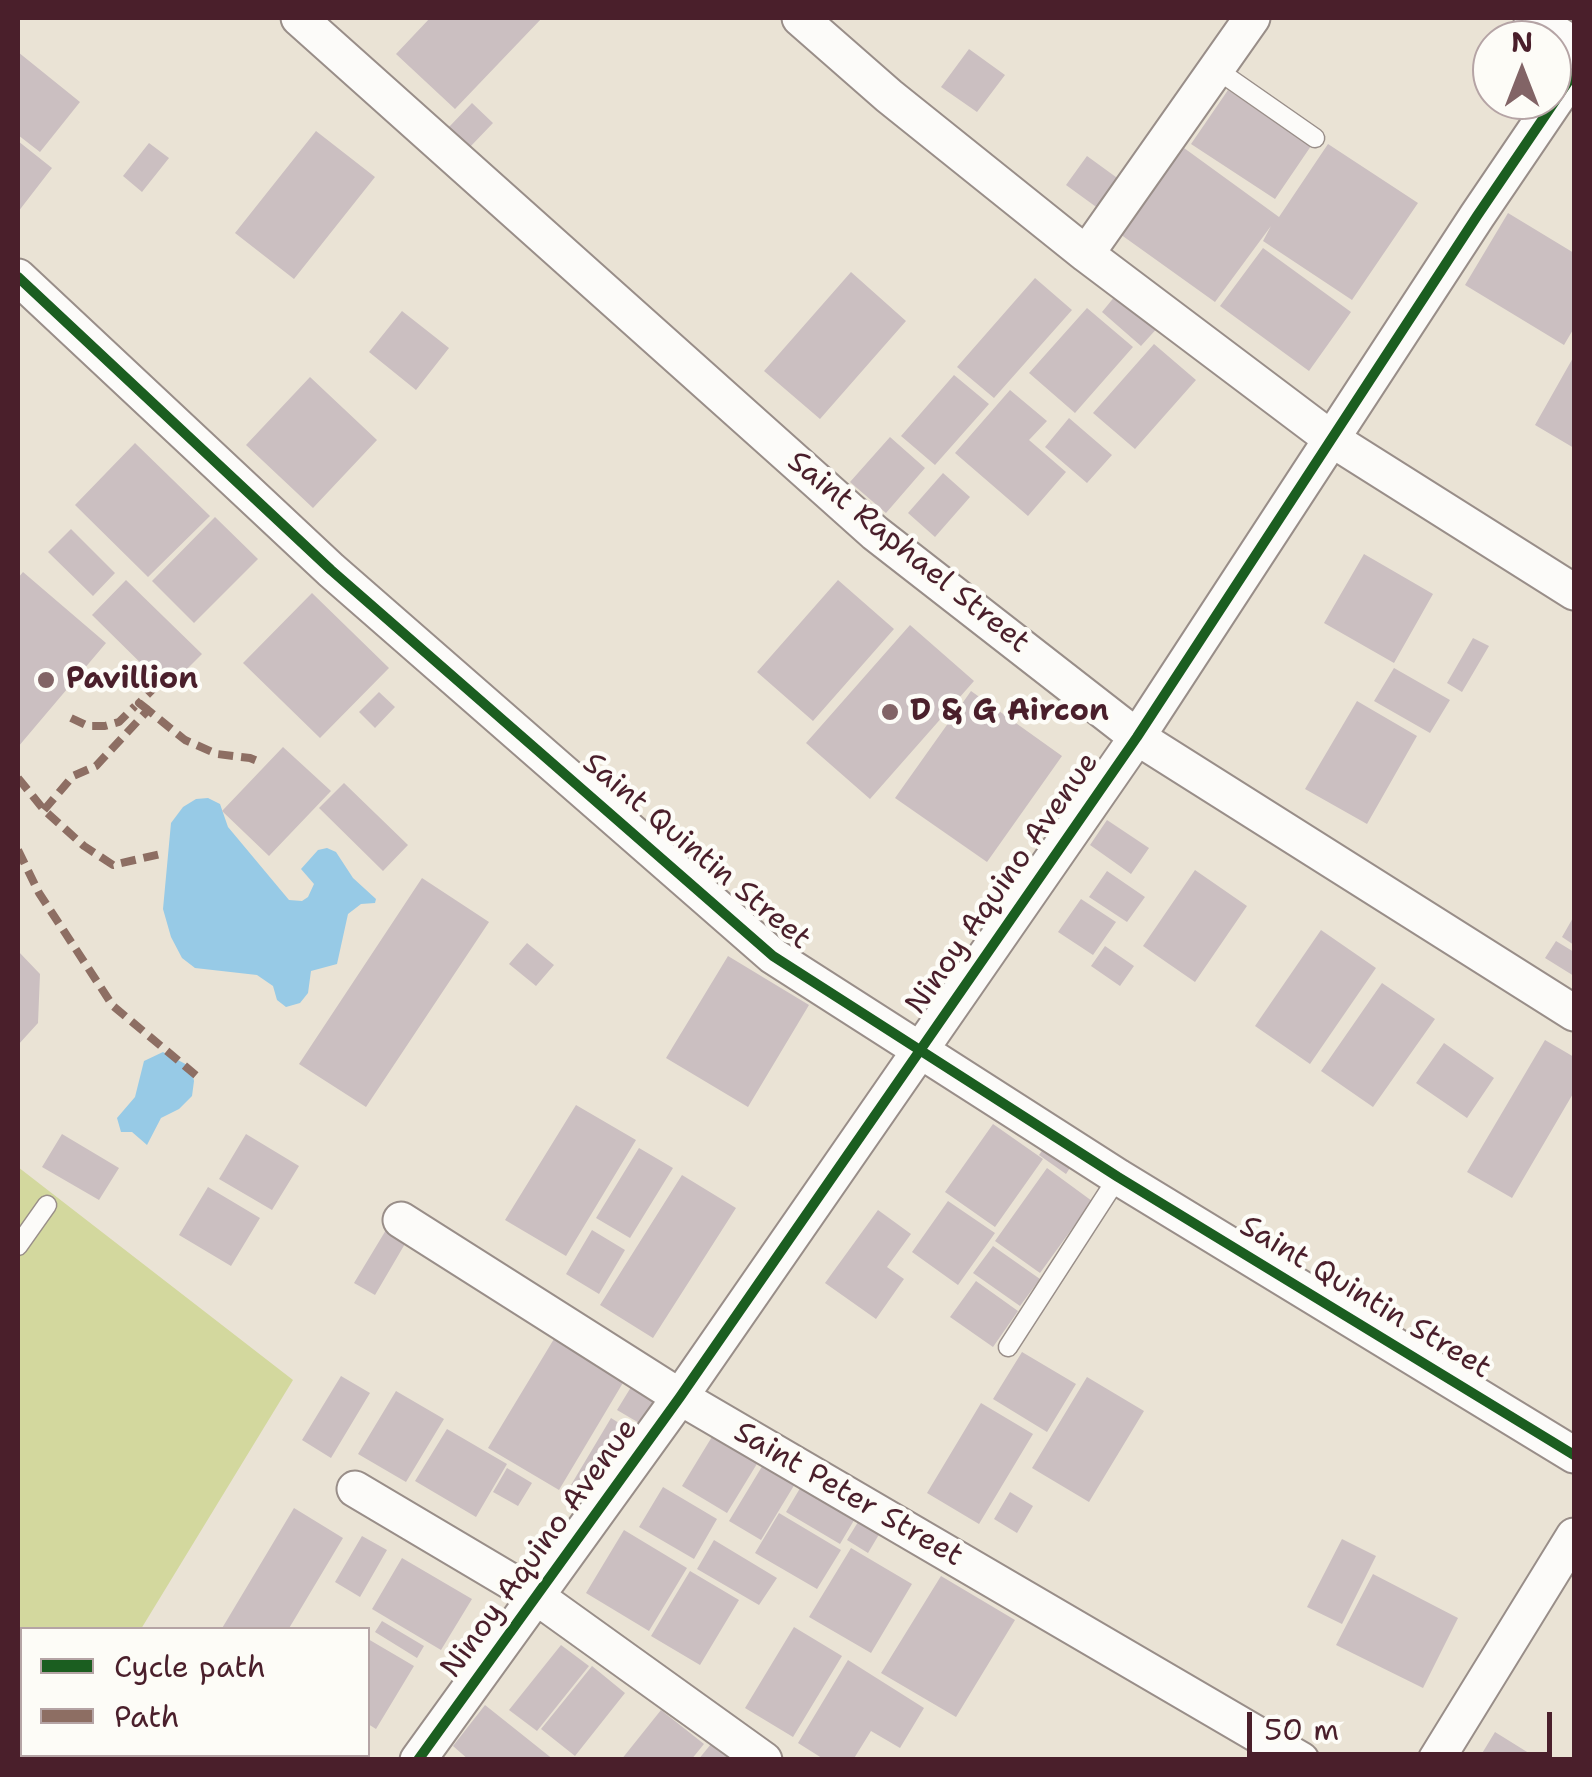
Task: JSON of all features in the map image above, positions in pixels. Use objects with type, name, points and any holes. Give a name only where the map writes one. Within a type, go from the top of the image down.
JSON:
[{"type":"street","name":"Saint Raphael Street","points":[[298,18],[875,533],[1137,736],[1574,1013]]},
{"type":"street","points":[[800,18],[888,96],[1086,254],[1330,438],[1574,592]]},
{"type":"street","points":[[1086,254],[1252,18]]},
{"type":"street","points":[[1532,18],[1574,45]]},
{"type":"street","name":"Ninoy Aquino Avenue","points":[[435,1753],[537,1596],[680,1397],[1137,736],[1574,73]]},
{"type":"street","name":"Saint Quintin Street","points":[[18,276],[331,570],[773,956],[1118,1177],[1574,1455]]},
{"type":"street","name":"Saint Peter Street","points":[[401,1220],[680,1397],[1301,1760]]},
{"type":"street","points":[[355,1489],[537,1596],[764,1760]]},
{"type":"street","points":[[1436,1760],[1574,1536]]},
{"type":"lane","points":[[1216,69],[1314,138]]},
{"type":"lane","points":[[1008,1347],[1118,1177]]},
{"type":"lane","points":[[18,1246],[47,1205]]},
{"type":"green space","points":[[18,1167],[293,1380],[142,1627],[20,1627],[20,1757],[63,1757],[18,1759]]},
{"type":"water","points":[[208,798],[220,804],[228,827],[289,900],[302,901],[308,897],[314,884],[301,869],[318,850],[327,848],[336,852],[353,878],[376,899],[375,903],[361,904],[348,914],[337,964],[311,971],[308,993],[300,1003],[286,1007],[277,1000],[273,986],[257,975],[195,968],[182,958],[171,937],[163,909],[171,823],[183,807],[196,799]]},
{"type":"water","points":[[163,1052],[191,1067],[192,1096],[179,1109],[161,1118],[147,1145],[132,1132],[121,1132],[117,1118],[135,1097],[144,1061]]},
{"type":"building","points":[[430,18],[542,18],[455,109],[396,54]]},
{"type":"building","points":[[969,49],[1005,75],[977,112],[941,87]]},
{"type":"building","points":[[18,52],[80,102],[40,152],[18,135]]},
{"type":"building","points":[[1228,90],[1311,146],[1275,199],[1191,144]]},
{"type":"building","points":[[472,103],[493,123],[470,147],[449,127]]},
{"type":"building","points":[[316,131],[375,177],[294,279],[235,233]]},
{"type":"building","points":[[18,141],[52,168],[18,212]]},
{"type":"building","points":[[149,143],[169,158],[142,192],[123,176]]},
{"type":"building","points":[[1328,144],[1418,203],[1352,300],[1263,241],[1271,226],[1215,302],[1120,234],[1184,148],[1279,217]]},
{"type":"building","points":[[1087,156],[1120,180],[1099,209],[1066,185]]},
{"type":"building","points":[[1508,213],[1574,253],[1574,328],[1564,345],[1465,285]]},
{"type":"building","points":[[1263,248],[1351,312],[1309,371],[1220,306]]},
{"type":"building","points":[[851,272],[906,321],[820,419],[764,371]]},
{"type":"building","points":[[1035,278],[1072,310],[994,398],[957,367]]},
{"type":"building","points":[[1120,290],[1160,325],[1141,346],[1102,312]]},
{"type":"building","points":[[1087,308],[1133,347],[1075,413],[1029,373]]},
{"type":"building","points":[[402,311],[449,348],[416,390],[369,352]]},
{"type":"building","points":[[1154,344],[1196,380],[1135,449],[1093,413]]},
{"type":"building","points":[[1574,356],[1574,448],[1535,425]]},
{"type":"building","points":[[954,375],[989,404],[935,465],[901,436]]},
{"type":"building","points":[[310,377],[377,440],[313,508],[246,445]]},
{"type":"building","points":[[1010,390],[1047,421],[1029,440],[1066,472],[1028,516],[955,453]]},
{"type":"building","points":[[1069,418],[1112,455],[1087,483],[1045,447]]},
{"type":"building","points":[[890,437],[925,468],[886,513],[850,482]]},
{"type":"building","points":[[135,443],[210,516],[148,577],[75,505]]},
{"type":"building","points":[[943,473],[970,497],[935,537],[908,513]]},
{"type":"building","points":[[215,517],[258,559],[194,623],[152,581]]},
{"type":"building","points":[[71,529],[115,573],[93,596],[48,552]]},
{"type":"building","points":[[1364,554],[1433,594],[1394,663],[1324,623]]},
{"type":"building","name":"Pavillion","points":[[23,572],[106,643],[18,747],[18,578]]},
{"type":"building","points":[[126,580],[202,654],[167,689],[92,615]]},
{"type":"building","points":[[838,580],[894,629],[813,721],[757,672]]},
{"type":"building","points":[[312,593],[389,668],[320,738],[243,663]]},
{"type":"building","name":"D & G Aircon","points":[[910,625],[974,681],[870,799],[806,743]]},
{"type":"building","points":[[1473,638],[1489,646],[1462,692],[1447,683]]},
{"type":"building","points":[[1394,668],[1450,700],[1430,733],[1374,701]]},
{"type":"building","points":[[971,691],[1062,756],[987,862],[895,798]]},
{"type":"building","points":[[379,692],[395,707],[375,728],[359,712]]},
{"type":"building","points":[[1357,701],[1417,736],[1367,824],[1305,789]]},
{"type":"building","points":[[283,747],[331,791],[269,856],[222,811]]},
{"type":"building","points":[[344,783],[408,845],[383,871],[319,808]]},
{"type":"building","points":[[1107,820],[1149,848],[1131,874],[1090,845]]},
{"type":"building","points":[[1195,870],[1247,906],[1195,982],[1143,946]]},
{"type":"building","points":[[1107,871],[1145,897],[1127,922],[1089,897]]},
{"type":"building","points":[[422,878],[489,922],[366,1107],[299,1064]]},
{"type":"building","points":[[1081,899],[1116,922],[1093,955],[1058,932]]},
{"type":"building","points":[[1574,916],[1574,945],[1562,937]]},
{"type":"building","points":[[1321,930],[1376,968],[1310,1064],[1255,1026]]},
{"type":"building","points":[[1556,941],[1574,952],[1574,976],[1545,958]]},
{"type":"building","points":[[527,943],[554,965],[536,986],[509,964]]},
{"type":"building","points":[[1105,946],[1134,966],[1120,986],[1091,966]]},
{"type":"building","points":[[18,951],[40,974],[38,1023],[18,1045]]},
{"type":"building","points":[[728,956],[809,1005],[748,1107],[666,1058]]},
{"type":"building","points":[[1382,983],[1435,1019],[1373,1107],[1321,1071]]},
{"type":"building","points":[[1545,1040],[1574,1057],[1574,1092],[1512,1198],[1467,1172]]},
{"type":"building","points":[[1444,1043],[1494,1078],[1467,1118],[1416,1083]]},
{"type":"building","points":[[576,1105],[636,1140],[566,1256],[505,1220]]},
{"type":"building","points":[[993,1124],[1043,1159],[995,1227],[945,1192]]},
{"type":"building","points":[[62,1134],[119,1168],[99,1200],[42,1167]]},
{"type":"building","points":[[246,1134],[299,1166],[272,1210],[219,1179]]},
{"type":"building","points":[[1049,1141],[1075,1160],[1066,1174],[1039,1155]]},
{"type":"building","points":[[639,1148],[673,1168],[630,1238],[596,1218]]},
{"type":"building","points":[[1047,1168],[1092,1201],[1040,1273],[995,1241]]},
{"type":"building","points":[[682,1175],[736,1208],[653,1338],[600,1305]]},
{"type":"building","points":[[208,1187],[260,1218],[231,1266],[179,1235]]},
{"type":"building","points":[[948,1201],[995,1233],[958,1285],[912,1252]]},
{"type":"building","points":[[878,1210],[911,1234],[887,1267],[904,1279],[876,1319],[825,1283]]},
{"type":"building","points":[[389,1225],[409,1237],[375,1295],[354,1283]]},
{"type":"building","points":[[592,1230],[625,1250],[599,1294],[566,1274]]},
{"type":"building","points":[[993,1246],[1040,1279],[1020,1306],[973,1273]]},
{"type":"building","points":[[976,1281],[1018,1311],[993,1347],[950,1317]]},
{"type":"building","points":[[560,1329],[630,1371],[559,1490],[488,1448]]},
{"type":"building","points":[[1022,1352],[1076,1384],[1047,1432],[993,1399]]},
{"type":"building","points":[[639,1374],[668,1391],[646,1427],[617,1410]]},
{"type":"building","points":[[341,1376],[370,1393],[331,1458],[302,1440]]},
{"type":"building","points":[[1087,1377],[1144,1411],[1089,1502],[1032,1468]]},
{"type":"building","points":[[396,1391],[444,1419],[406,1482],[358,1454]]},
{"type":"building","points":[[981,1403],[1033,1434],[979,1524],[927,1493]]},
{"type":"building","points":[[611,1418],[638,1435],[595,1506],[568,1490]]},
{"type":"building","points":[[721,1422],[766,1449],[727,1513],[682,1486]]},
{"type":"building","points":[[447,1429],[507,1464],[476,1517],[415,1481]]},
{"type":"building","points":[[772,1450],[804,1469],[761,1540],[729,1521]]},
{"type":"building","points":[[507,1468],[532,1483],[518,1506],[493,1492]]},
{"type":"building","points":[[809,1473],[863,1505],[840,1544],[786,1512]]},
{"type":"building","points":[[663,1487],[717,1519],[694,1559],[639,1527]]},
{"type":"building","points":[[1010,1492],[1033,1506],[1017,1533],[994,1519]]},
{"type":"building","points":[[294,1508],[343,1538],[290,1627],[223,1627]]},
{"type":"building","points":[[866,1509],[887,1521],[868,1553],[847,1540]]},
{"type":"building","points":[[779,1513],[841,1550],[817,1589],[755,1553]]},
{"type":"building","points":[[624,1530],[687,1568],[649,1631],[586,1593]]},
{"type":"building","points":[[362,1536],[387,1550],[360,1597],[335,1582]]},
{"type":"building","points":[[1342,1539],[1376,1556],[1342,1624],[1307,1607]]},
{"type":"building","points":[[714,1540],[777,1578],[759,1605],[697,1569]]},
{"type":"building","points":[[851,1548],[912,1584],[871,1653],[809,1617]]},
{"type":"building","points":[[402,1558],[472,1599],[441,1650],[372,1609]]},
{"type":"building","points":[[690,1571],[739,1600],[700,1665],[651,1636]]},
{"type":"building","points":[[1373,1574],[1458,1618],[1423,1688],[1336,1645]]},
{"type":"building","points":[[941,1576],[1015,1620],[956,1717],[881,1673]]},
{"type":"building","points":[[382,1621],[424,1646],[417,1658],[375,1632]]},
{"type":"building","points":[[794,1627],[842,1656],[793,1737],[745,1708]]},
{"type":"building","points":[[370,1640],[414,1666],[376,1729],[370,1725]]},
{"type":"building","points":[[561,1645],[589,1666],[537,1731],[509,1710]]},
{"type":"building","points":[[848,1660],[924,1708],[900,1748],[871,1731],[853,1760],[825,1760],[798,1743]]},
{"type":"building","points":[[592,1666],[625,1693],[575,1756],[541,1729]]},
{"type":"building","points":[[485,1705],[554,1760],[469,1760],[453,1746]]},
{"type":"building","points":[[661,1710],[704,1744],[691,1760],[621,1760]]},
{"type":"building","points":[[1495,1732],[1540,1760],[1478,1760]]},
{"type":"building","points":[[711,1744],[731,1760],[698,1760]]},
{"type":"marked path","points":[[148,710],[139,703],[156,686]]},
{"type":"marked path","points":[[71,718],[88,726],[105,726],[119,722],[135,706]]},
{"type":"marked path","points":[[44,810],[73,776],[96,766],[148,710],[185,740],[217,754],[262,763]]},
{"type":"marked path","points":[[18,778],[44,810],[84,846],[113,865],[165,853]]},
{"type":"marked path","points":[[18,850],[39,893],[113,1006],[198,1077]]},
{"type":"cycle path","points":[[418,1760],[680,1397],[1137,737],[1574,73]]},
{"type":"cycle path","points":[[18,277],[331,570],[773,956],[1118,1177],[1574,1455]]},
{"type":"place","name":"Pavillion","points":[[46,680]]},
{"type":"place","name":"D & G Aircon","points":[[890,712]]}]
